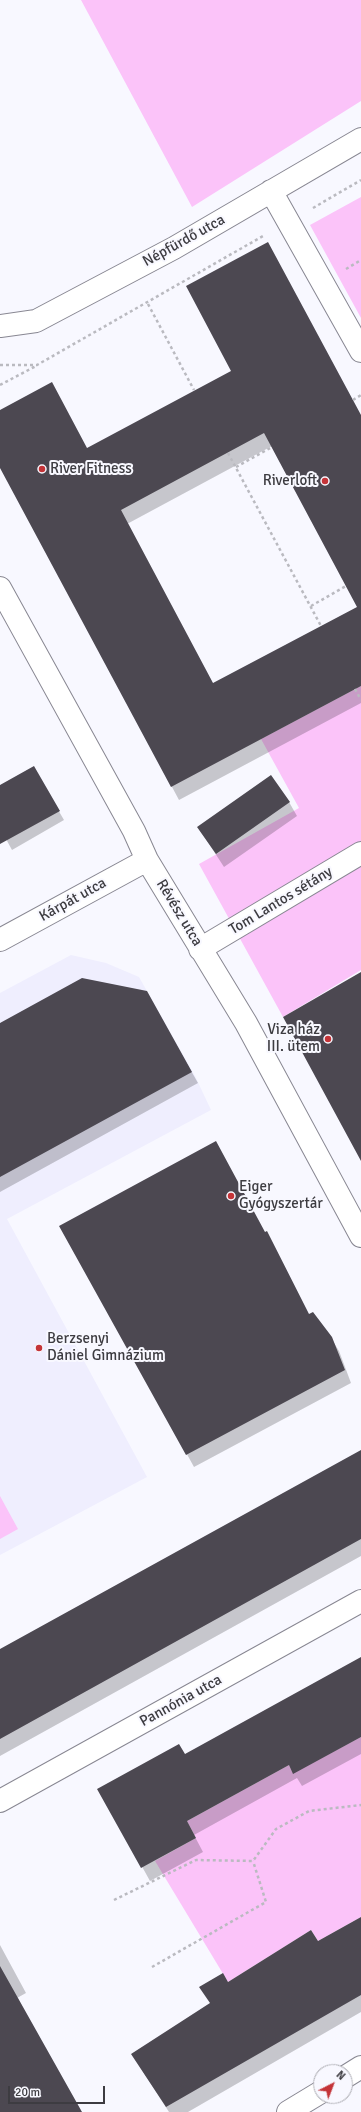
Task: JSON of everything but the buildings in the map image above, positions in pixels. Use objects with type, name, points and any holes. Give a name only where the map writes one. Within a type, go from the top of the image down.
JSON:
[{"type":"street","name":"Népfürdő utca","points":[[0,326],[36,321],[174,248],[361,139]]},
{"type":"street","points":[[271,191],[361,352]]},
{"type":"street","name":"Révész utca","points":[[0,588],[134,831],[147,860],[246,1022],[361,1236]]},
{"type":"street","name":"Tom Lantos sétány","points":[[200,948],[361,853]]},
{"type":"street","name":"Kárpát utca","points":[[0,940],[147,860]]},
{"type":"street","name":"Pannónia utca","points":[[0,1801],[361,1601]]},
{"type":"street","points":[[288,2112],[313,2097]]},
{"type":"path","points":[[0,385],[148,304],[361,180]]},
{"type":"path","points":[[148,304],[194,390]]},
{"type":"path","points":[[0,365],[37,365]]},
{"type":"path","points":[[353,400],[361,395]]},
{"type":"path","points":[[236,467],[272,447]]},
{"type":"path","points":[[228,453],[321,626]]},
{"type":"path","points":[[311,606],[346,586]]},
{"type":"path","points":[[355,689],[361,700]]},
{"type":"path","points":[[253,1860],[276,1828],[309,1811],[361,1805]]},
{"type":"path","points":[[114,1900],[196,1860],[253,1860]]},
{"type":"path","points":[[152,1967],[266,1902],[253,1860]]},
{"type":"shaded area","points":[[81,0],[361,0],[361,101],[192,207]]},
{"type":"shaded area","points":[[361,197],[361,318],[310,225]]},
{"type":"shaded area","points":[[361,686],[361,970],[283,1017],[199,864],[299,808],[261,739]]},
{"type":"shaded area","name":"Berzsenyi Dániel Gimnázium","points":[[71,955],[106,963],[139,977],[195,1076],[211,1110],[7,1219],[147,1477],[0,1555],[0,993]]},
{"type":"shaded area","points":[[0,1496],[18,1529],[0,1539]]},
{"type":"shaded area","points":[[361,1737],[361,1917],[318,1941],[311,1930],[228,1982],[155,1861],[196,1838],[187,1821],[289,1765],[293,1773]]},
{"type":"place","name":"River Fitness","points":[[42,469]]},
{"type":"place","name":"Riverloft","points":[[325,481]]},
{"type":"place","name":"Viza ház III. ütem","points":[[328,1039]]},
{"type":"place","name":"Eiger Gyógyszertár","points":[[231,1196]]},
{"type":"place","name":"Berzsenyi Dániel Gimnázium","points":[[39,1348]]}]
